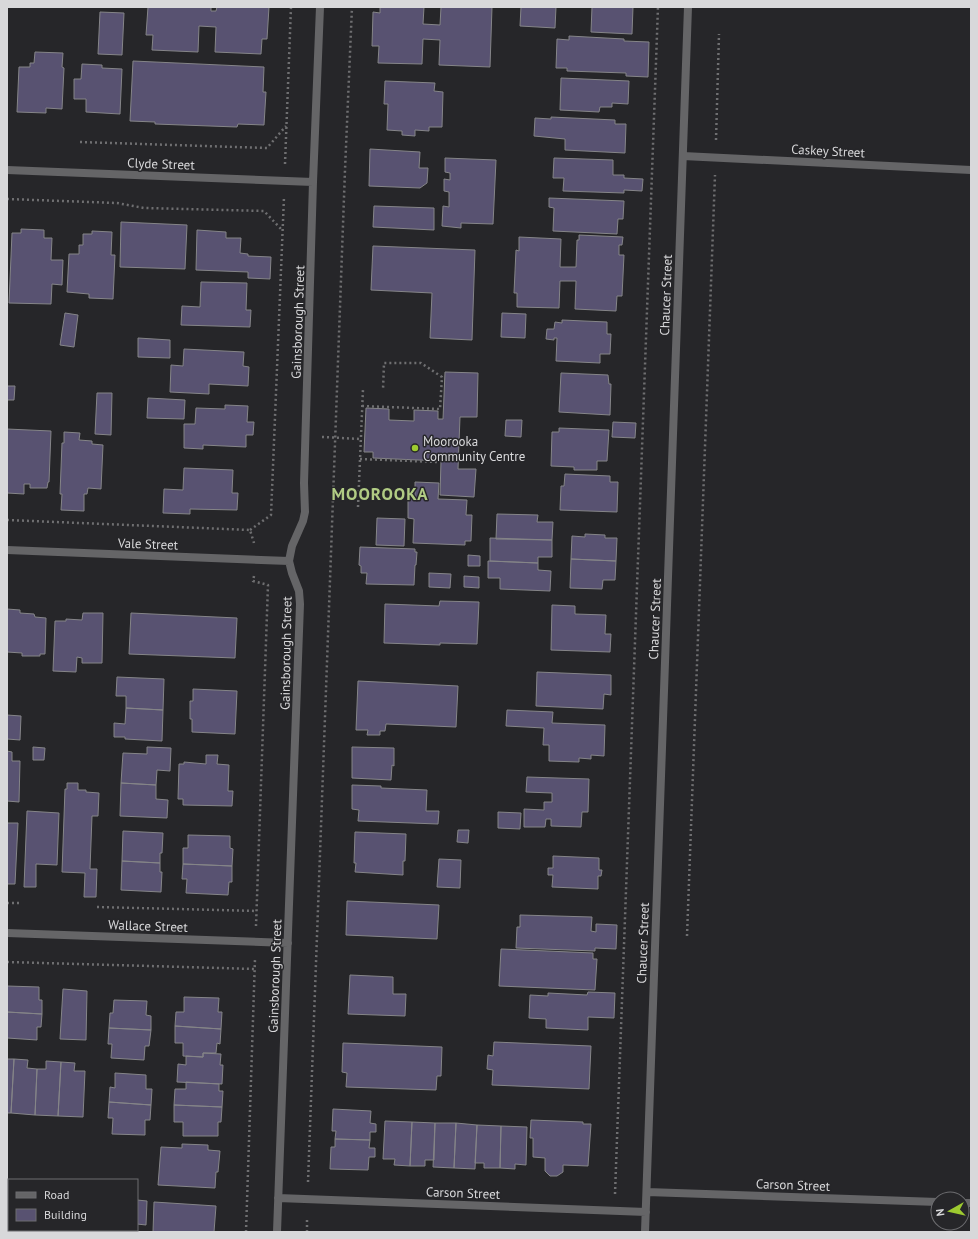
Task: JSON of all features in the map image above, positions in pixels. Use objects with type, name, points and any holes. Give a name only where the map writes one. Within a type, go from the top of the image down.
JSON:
[{"type":"street","name":"Gainsborough Street","points":[[277,1232],[300,604],[299,591],[289,561],[292,546],[303,521],[305,512],[313,182],[320,7]]},
{"type":"street","name":"Chaucer Street","points":[[645,1232],[648,1192],[688,7]]},
{"type":"street","name":"Caskey Street","points":[[683,156],[971,170]]},
{"type":"street","name":"Clyde Street","points":[[7,170],[313,182]]},
{"type":"street","name":"Vale Street","points":[[7,550],[289,561]]},
{"type":"street","name":"Wallace Street","points":[[7,933],[288,943]]},
{"type":"street","name":"Carson Street","points":[[648,1192],[930,1202]]},
{"type":"street","name":"Carson Street","points":[[278,1198],[646,1212]]},
{"type":"path","points":[[7,520],[250,530],[271,515],[291,7]]},
{"type":"path","points":[[308,1189],[352,7]]},
{"type":"path","points":[[614,1211],[658,7]]},
{"type":"path","points":[[716,147],[719,34]]},
{"type":"path","points":[[80,142],[267,148],[287,126]]},
{"type":"path","points":[[687,936],[715,174]]},
{"type":"path","points":[[7,199],[117,204],[144,208],[264,211],[282,230]]},
{"type":"path","points":[[362,406],[440,409],[442,377],[421,364],[384,363],[383,390]]},
{"type":"path","points":[[358,507],[363,389]]},
{"type":"path","points":[[325,437],[361,439]]},
{"type":"path","points":[[360,459],[437,462]]},
{"type":"path","points":[[250,530],[254,543]]},
{"type":"path","points":[[254,574],[253,581],[268,585],[256,927]]},
{"type":"path","points":[[7,903],[20,903]]},
{"type":"path","points":[[97,907],[257,911]]},
{"type":"path","points":[[246,1232],[255,956]]},
{"type":"path","points":[[7,962],[255,969]]},
{"type":"path","points":[[306,1232],[307,1211]]},
{"type":"building","points":[[148,7],[211,7],[211,11],[216,11],[217,7],[269,7],[267,39],[262,39],[261,54],[215,52],[216,27],[199,26],[198,52],[152,50],[153,35],[146,35]]},
{"type":"building","points":[[380,7],[424,7],[423,24],[440,25],[441,7],[492,7],[490,67],[439,65],[440,40],[423,39],[422,64],[378,63],[379,46],[372,46],[373,12],[380,13]]},
{"type":"building","points":[[521,7],[556,7],[555,28],[520,26]]},
{"type":"building","points":[[592,7],[633,7],[632,34],[591,32]]},
{"type":"building","points":[[100,12],[124,13],[122,55],[98,54]]},
{"type":"building","points":[[569,36],[649,42],[648,77],[626,76],[626,73],[567,71],[567,68],[556,68],[557,39],[569,40]]},
{"type":"building","points":[[35,52],[63,53],[62,67],[64,68],[62,109],[46,108],[46,113],[17,112],[19,67],[30,67],[30,63],[34,63]]},
{"type":"building","points":[[133,61],[264,67],[263,92],[266,92],[264,125],[238,124],[237,127],[155,124],[155,122],[130,121]]},
{"type":"building","points":[[82,64],[102,65],[102,68],[122,69],[120,114],[86,112],[86,99],[74,99],[74,79],[81,79]]},
{"type":"building","points":[[561,78],[629,81],[628,104],[612,103],[612,107],[600,107],[599,112],[560,110]]},
{"type":"building","points":[[385,81],[435,83],[434,91],[443,92],[442,127],[429,127],[429,131],[415,130],[415,136],[402,135],[402,131],[387,130],[388,104],[384,104]]},
{"type":"building","points":[[551,117],[615,120],[615,124],[626,124],[625,153],[565,150],[565,139],[534,136],[535,118],[551,119]]},
{"type":"building","points":[[370,149],[420,152],[419,168],[428,168],[427,183],[420,188],[369,186]]},
{"type":"building","points":[[445,158],[496,160],[493,224],[461,223],[461,228],[442,226],[443,206],[449,207],[449,192],[444,191],[444,179],[450,180],[450,173],[445,172]]},
{"type":"building","points":[[554,158],[613,160],[613,175],[624,175],[624,178],[643,179],[642,191],[624,190],[624,193],[563,191],[564,178],[553,178]]},
{"type":"building","points":[[549,198],[624,201],[623,219],[618,219],[617,234],[553,231],[554,208],[549,207]]},
{"type":"building","points":[[374,206],[434,208],[434,230],[373,227]]},
{"type":"building","points":[[121,222],[187,225],[185,269],[120,267]]},
{"type":"building","points":[[21,229],[44,230],[44,238],[52,238],[51,260],[63,260],[62,285],[52,284],[51,304],[9,303],[12,233],[21,233]]},
{"type":"building","points":[[197,230],[226,232],[226,238],[241,238],[240,253],[248,254],[248,256],[271,257],[270,279],[248,278],[248,272],[196,270]]},
{"type":"building","points":[[92,231],[112,232],[111,255],[115,255],[113,299],[89,298],[89,294],[67,292],[69,254],[79,254],[79,245],[83,245],[83,234],[92,234]]},
{"type":"building","points":[[579,235],[623,237],[622,245],[619,245],[619,255],[624,255],[622,296],[617,296],[616,311],[575,309],[576,281],[560,281],[559,308],[517,307],[517,293],[514,293],[516,250],[519,251],[519,237],[561,239],[560,267],[576,267],[577,240],[579,240]]},
{"type":"building","points":[[373,246],[475,250],[472,340],[430,338],[432,293],[371,290]]},
{"type":"building","points":[[201,282],[247,283],[246,310],[251,310],[250,327],[181,325],[182,306],[200,307]]},
{"type":"building","points":[[65,313],[78,315],[74,347],[60,345]]},
{"type":"building","points":[[502,313],[526,314],[525,338],[501,337]]},
{"type":"building","points":[[562,320],[607,322],[607,334],[611,334],[610,354],[600,354],[600,363],[556,361],[557,338],[554,338],[554,340],[546,339],[547,329],[554,329],[555,322],[562,323]]},
{"type":"building","points":[[138,338],[170,340],[170,358],[138,357]]},
{"type":"building","points":[[184,349],[244,352],[243,366],[249,367],[248,386],[209,384],[209,394],[170,392],[171,365],[183,366]]},
{"type":"building","points":[[445,372],[478,373],[477,417],[460,417],[458,469],[476,469],[474,497],[440,495],[441,461],[373,458],[373,452],[364,452],[366,408],[389,409],[389,420],[414,421],[414,410],[438,411],[438,419],[443,419]]},
{"type":"building","points":[[561,373],[608,375],[609,384],[611,384],[610,415],[559,412]]},
{"type":"building","points":[[7,386],[15,386],[14,400],[7,400]]},
{"type":"building","points":[[97,393],[112,393],[111,435],[95,434]]},
{"type":"building","points":[[148,398],[185,400],[184,419],[147,418]]},
{"type":"building","points":[[225,405],[248,406],[247,422],[254,422],[253,435],[246,435],[246,447],[203,445],[203,449],[184,448],[184,424],[195,424],[196,408],[225,409]]},
{"type":"building","points":[[506,420],[522,420],[521,437],[505,436]]},
{"type":"building","points":[[613,422],[636,423],[635,438],[612,437]]},
{"type":"building","points":[[559,428],[609,430],[607,461],[597,461],[597,470],[574,470],[574,467],[551,466],[552,432],[559,432]]},
{"type":"building","points":[[7,429],[51,431],[49,482],[47,488],[30,488],[30,484],[24,484],[24,494],[7,493]]},
{"type":"building","points":[[64,432],[80,433],[79,440],[92,441],[92,444],[103,445],[101,489],[88,488],[87,494],[84,494],[84,511],[61,510],[62,494],[60,494],[62,443],[64,443]]},
{"type":"building","points":[[184,468],[233,470],[232,493],[238,493],[237,510],[190,509],[190,514],[163,513],[164,489],[183,490]]},
{"type":"building","points":[[565,474],[610,476],[610,482],[618,482],[617,512],[560,510],[561,486],[564,486]]},
{"type":"building","points":[[415,482],[439,483],[438,499],[467,500],[466,515],[472,515],[471,541],[465,541],[465,545],[413,543],[414,519],[408,518],[408,497],[415,497]]},
{"type":"building","points":[[497,514],[538,515],[537,522],[553,522],[552,540],[496,539]]},
{"type":"building","points":[[377,518],[405,519],[404,546],[376,545]]},
{"type":"building","points":[[585,534],[605,535],[605,538],[617,538],[616,561],[571,559],[572,536],[585,537]]},
{"type":"building","points":[[490,538],[552,540],[552,557],[538,557],[538,563],[490,561]]},
{"type":"building","points":[[360,547],[415,549],[415,552],[417,552],[414,585],[366,584],[367,573],[361,573],[361,566],[359,565]]},
{"type":"building","points":[[468,555],[480,556],[480,566],[468,566]]},
{"type":"building","points":[[571,559],[616,561],[615,580],[603,580],[602,589],[570,588]]},
{"type":"building","points":[[488,561],[538,563],[538,570],[551,571],[550,591],[500,589],[500,578],[488,578]]},
{"type":"building","points":[[429,573],[451,574],[450,588],[429,587]]},
{"type":"building","points":[[464,576],[479,577],[479,588],[464,587]]},
{"type":"building","points":[[440,601],[479,602],[477,644],[440,643],[440,645],[384,643],[385,604],[439,606]]},
{"type":"building","points":[[552,605],[575,606],[575,614],[606,615],[605,634],[611,634],[610,652],[551,650]]},
{"type":"building","points":[[7,609],[20,610],[20,613],[34,614],[35,617],[46,618],[45,654],[40,654],[40,656],[22,656],[22,653],[7,652]]},
{"type":"building","points":[[83,613],[103,613],[102,663],[82,663],[82,658],[77,657],[76,672],[53,671],[55,621],[66,621],[66,619],[82,620]]},
{"type":"building","points":[[131,613],[237,618],[235,658],[129,654]]},
{"type":"building","points":[[537,672],[611,675],[611,695],[604,694],[603,709],[536,706]]},
{"type":"building","points":[[117,677],[164,679],[163,710],[126,708],[126,696],[116,696]]},
{"type":"building","points":[[358,681],[458,686],[456,727],[386,724],[385,731],[380,731],[380,735],[367,735],[368,730],[356,730]]},
{"type":"building","points":[[193,689],[237,691],[235,734],[192,732],[190,701],[193,701]]},
{"type":"building","points":[[126,708],[163,710],[162,741],[114,737],[114,723],[125,724]]},
{"type":"building","points":[[507,710],[553,712],[552,723],[605,725],[604,756],[591,755],[591,759],[579,758],[579,762],[549,761],[549,745],[543,745],[544,728],[506,726]]},
{"type":"building","points":[[7,715],[21,716],[20,740],[7,739]]},
{"type":"building","points":[[33,747],[45,748],[44,760],[33,760]]},
{"type":"building","points":[[147,747],[171,748],[170,771],[157,770],[156,785],[121,783],[123,753],[147,754]]},
{"type":"building","points":[[352,747],[394,748],[394,766],[392,765],[391,780],[352,778]]},
{"type":"building","points":[[7,751],[12,752],[12,761],[20,761],[19,802],[7,801]]},
{"type":"building","points":[[206,755],[218,755],[217,764],[229,765],[228,791],[233,791],[232,806],[183,805],[183,799],[178,799],[179,764],[184,764],[184,762],[206,764]]},
{"type":"building","points":[[527,777],[589,779],[588,812],[582,812],[581,827],[551,826],[551,819],[546,819],[545,827],[524,827],[524,809],[544,810],[544,802],[552,802],[552,793],[526,792]]},
{"type":"building","points":[[67,783],[78,783],[78,790],[99,793],[98,816],[92,816],[90,869],[97,869],[96,897],[84,897],[85,873],[62,872],[65,789],[67,789]]},
{"type":"building","points":[[121,783],[156,785],[156,799],[168,800],[167,818],[120,816]]},
{"type":"building","points":[[352,785],[427,790],[426,811],[439,811],[438,824],[358,821],[359,810],[352,809]]},
{"type":"building","points":[[27,811],[59,813],[57,865],[36,864],[36,887],[24,887]]},
{"type":"building","points":[[498,812],[521,813],[520,829],[498,828]]},
{"type":"building","points":[[7,823],[18,823],[15,884],[7,884]]},
{"type":"building","points":[[458,830],[469,830],[468,843],[457,842]]},
{"type":"building","points":[[123,831],[163,833],[160,863],[122,861]]},
{"type":"building","points":[[355,832],[406,834],[403,875],[355,872]]},
{"type":"building","points":[[188,835],[230,836],[230,848],[233,849],[232,866],[183,864],[183,848],[188,848]]},
{"type":"building","points":[[553,856],[599,858],[599,870],[602,870],[601,876],[598,876],[598,889],[552,887],[553,875],[548,875],[548,868],[553,868]]},
{"type":"building","points":[[439,859],[461,860],[460,888],[437,887]]},
{"type":"building","points":[[122,861],[160,863],[160,872],[162,872],[161,892],[121,890]]},
{"type":"building","points":[[183,864],[232,866],[232,882],[229,882],[228,895],[186,893],[187,879],[182,879]]},
{"type":"building","points":[[347,901],[439,905],[437,939],[346,935]]},
{"type":"building","points":[[520,915],[592,917],[591,931],[596,932],[596,924],[617,925],[616,949],[595,948],[595,951],[516,948],[517,927],[520,927]]},
{"type":"building","points":[[501,949],[593,953],[593,959],[597,959],[595,990],[499,986]]},
{"type":"building","points":[[350,975],[393,977],[393,994],[406,994],[405,1016],[348,1014]]},
{"type":"building","points":[[7,986],[39,987],[39,1000],[42,1000],[42,1014],[7,1012]]},
{"type":"building","points":[[63,989],[87,991],[86,1040],[60,1039]]},
{"type":"building","points":[[588,992],[615,993],[614,1018],[588,1017],[588,1030],[546,1028],[546,1019],[529,1018],[530,995],[548,996],[548,993],[587,995]]},
{"type":"building","points":[[184,997],[219,998],[218,1012],[222,1012],[221,1029],[175,1026],[176,1012],[184,1012]]},
{"type":"building","points":[[114,1000],[147,1001],[146,1015],[151,1016],[151,1030],[109,1028],[110,1013],[113,1013]]},
{"type":"building","points":[[7,1012],[42,1014],[41,1027],[37,1027],[37,1040],[7,1038]]},
{"type":"building","points":[[175,1026],[221,1029],[220,1044],[217,1043],[216,1053],[203,1053],[203,1057],[183,1056],[183,1043],[175,1043]]},
{"type":"building","points":[[109,1028],[151,1030],[149,1046],[145,1046],[144,1060],[111,1058],[112,1044],[108,1044]]},
{"type":"building","points":[[494,1042],[591,1046],[589,1089],[492,1085],[493,1070],[487,1069],[488,1055],[493,1056]]},
{"type":"building","points":[[343,1043],[442,1047],[441,1076],[437,1076],[436,1090],[346,1087],[347,1073],[342,1072]]},
{"type":"building","points":[[203,1053],[221,1054],[220,1065],[223,1065],[222,1084],[177,1082],[178,1064],[186,1065],[186,1056],[203,1057]]},
{"type":"building","points":[[7,1059],[14,1059],[11,1113],[7,1113]]},
{"type":"building","points":[[14,1059],[28,1060],[27,1068],[37,1069],[35,1115],[11,1113]]},
{"type":"building","points":[[46,1061],[61,1062],[58,1116],[35,1115],[37,1069],[46,1069]]},
{"type":"building","points":[[61,1062],[75,1063],[74,1071],[85,1071],[83,1117],[58,1116]]},
{"type":"building","points":[[115,1073],[146,1075],[146,1089],[152,1089],[151,1105],[109,1102],[110,1087],[115,1088]]},
{"type":"building","points":[[186,1082],[219,1084],[219,1091],[223,1091],[222,1107],[174,1105],[175,1089],[186,1089]]},
{"type":"building","points":[[109,1102],[151,1105],[150,1120],[145,1120],[145,1135],[112,1134],[113,1118],[108,1118]]},
{"type":"building","points":[[174,1105],[222,1107],[221,1122],[218,1122],[218,1136],[183,1136],[183,1122],[174,1122]]},
{"type":"building","points":[[333,1109],[371,1111],[370,1123],[376,1124],[376,1132],[370,1132],[370,1140],[335,1139],[336,1131],[332,1131]]},
{"type":"building","points":[[531,1120],[583,1122],[583,1124],[591,1124],[588,1166],[563,1165],[563,1172],[557,1176],[550,1176],[545,1171],[545,1158],[533,1157],[533,1138],[530,1138]]},
{"type":"building","points":[[385,1121],[412,1122],[410,1166],[394,1165],[395,1159],[383,1159]]},
{"type":"building","points":[[412,1122],[435,1123],[434,1160],[425,1160],[425,1166],[410,1166]]},
{"type":"building","points":[[435,1123],[456,1123],[454,1168],[433,1167]]},
{"type":"building","points":[[456,1123],[477,1125],[475,1169],[454,1168]]},
{"type":"building","points":[[477,1125],[501,1126],[500,1168],[484,1168],[484,1163],[475,1163]]},
{"type":"building","points":[[501,1126],[527,1127],[526,1165],[515,1164],[515,1169],[500,1168]]},
{"type":"building","points":[[335,1139],[370,1140],[369,1148],[375,1148],[375,1157],[369,1157],[368,1170],[330,1169],[331,1147],[335,1147]]},
{"type":"building","points":[[182,1144],[208,1145],[208,1150],[220,1151],[215,1188],[158,1185],[161,1147],[182,1148]]},
{"type":"building","points":[[138,1200],[147,1201],[146,1225],[138,1224]]},
{"type":"building","points":[[154,1202],[216,1206],[214,1232],[153,1232]]},
{"type":"building","points":[[7,1208],[8,1231],[22,1232],[7,1232]]},
{"type":"building","points":[[33,1231],[81,1231],[80,1232]]},
{"type":"building","points":[[86,1231],[101,1231],[101,1232]]},
{"type":"place","name":"Moorooka Community Centre","points":[[415,448]]},
{"type":"district","name":"MOOROOKA","points":[[380,494]]}]
